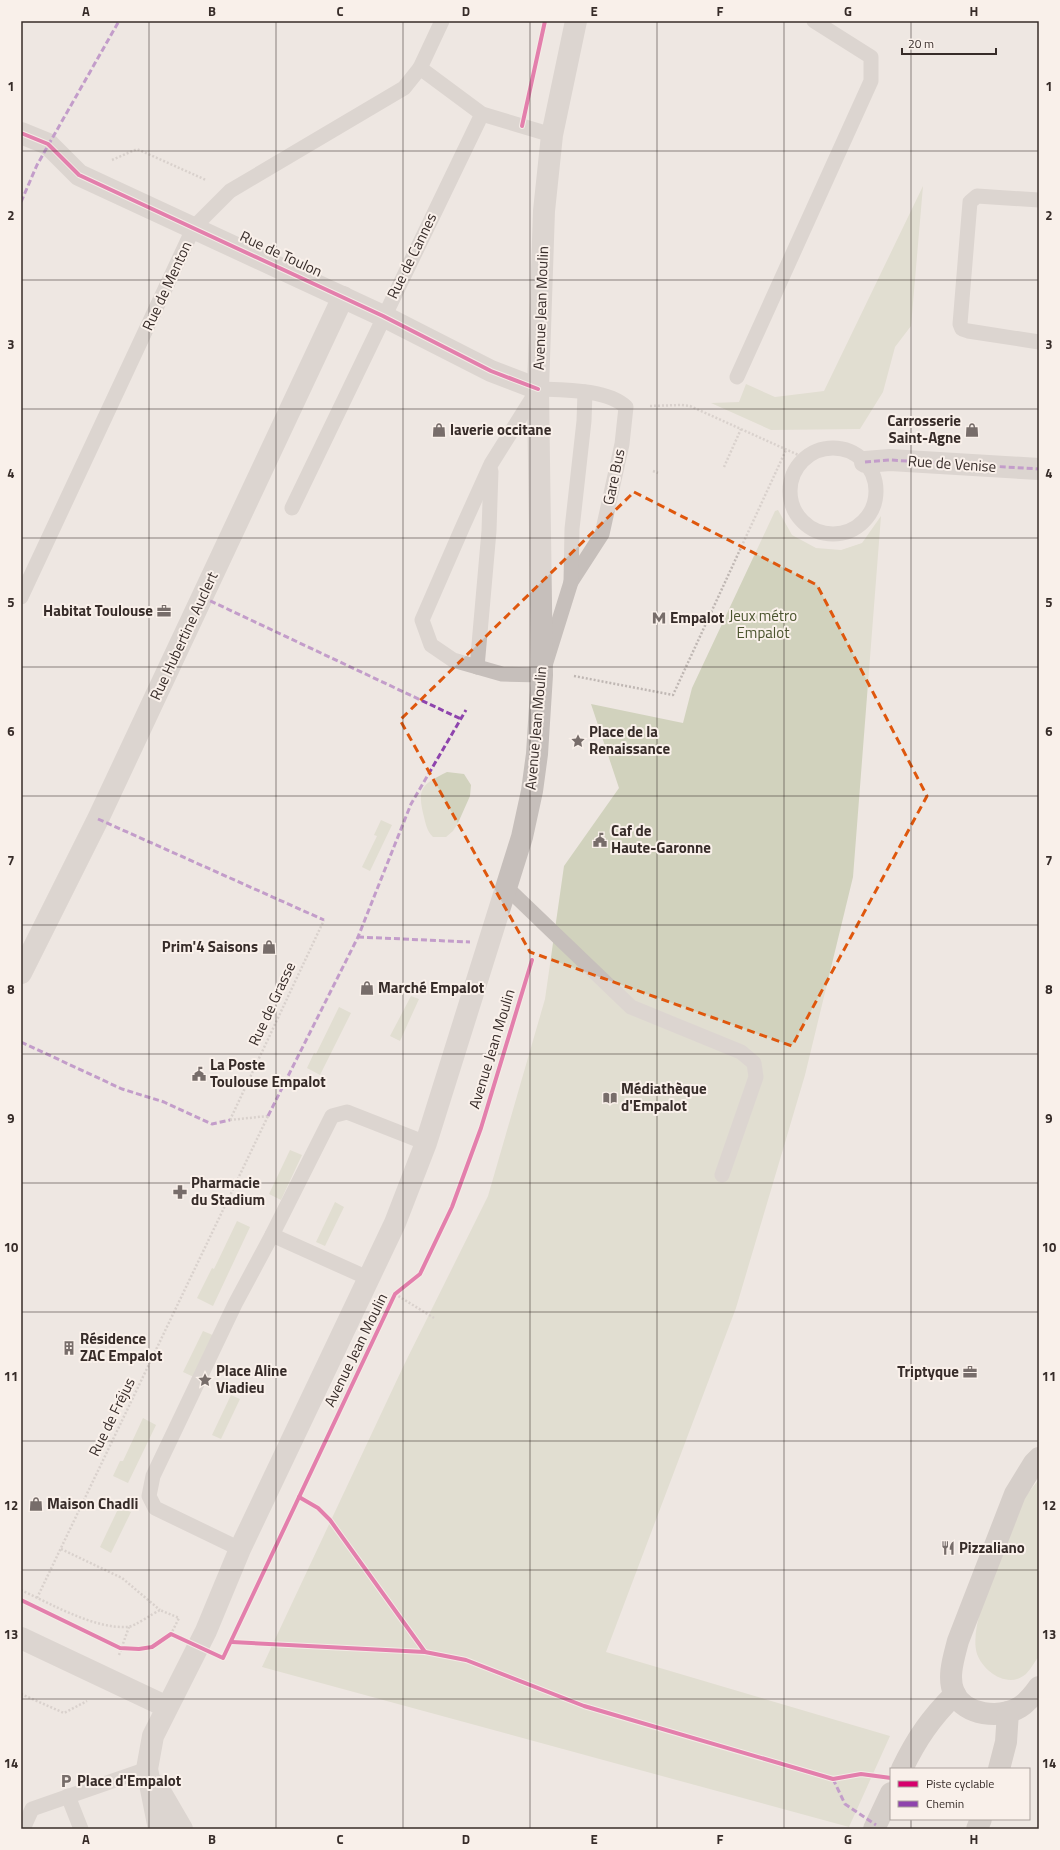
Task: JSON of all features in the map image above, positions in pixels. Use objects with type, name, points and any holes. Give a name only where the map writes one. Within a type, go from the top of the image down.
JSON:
[{"type":"street","name":"Avenue Jean Moulin","points":[[159,1829],[147,1769],[153,1736],[198,1647],[240,1549],[370,1279],[395,1223],[426,1143],[522,837],[532,791],[542,675],[538,389],[544,211],[552,135],[576,21]]},
{"type":"street","name":"Rue de Toulon","points":[[21,133],[48,144],[79,175],[344,297],[491,371],[538,389]]},
{"type":"street","name":"Rue Hubertine Auclert","points":[[21,973],[98,820],[344,297]]},
{"type":"street","name":"Rue de Venise","points":[[865,462],[890,460],[1039,469]]},
{"type":"street","points":[[1039,1458],[1034,1463],[1015,1494],[958,1641],[953,1660],[952,1678],[955,1694],[963,1703],[976,1712],[992,1714],[1008,1712],[1020,1707],[1033,1696],[1039,1687]]},
{"type":"street","points":[[21,1638],[113,1671],[167,1707]]},
{"type":"street","points":[[902,1768],[914,1743],[936,1713],[955,1694]]},
{"type":"street","points":[[1000,1768],[1006,1742],[1008,1712]]},
{"type":"street","points":[[147,1769],[182,1829]]},
{"type":"street","points":[[874,1829],[890,1795]]},
{"type":"lane","name":"Rue de Menton","points":[[21,597],[194,227],[230,191],[404,88],[420,68],[442,21]]},
{"type":"lane","points":[[737,377],[871,81],[871,57],[814,21]]},
{"type":"lane","points":[[420,68],[482,114],[552,135]]},
{"type":"lane","name":"Rue de Cannes","points":[[292,508],[383,316],[482,114]]},
{"type":"lane","points":[[1039,200],[977,196],[970,202],[960,324],[962,329],[968,331],[1039,342]]},
{"type":"lane","points":[[542,675],[502,674],[453,660],[431,645],[422,620],[491,464],[538,389],[585,392],[620,401],[626,407]]},
{"type":"lane","name":"Gare Bus","points":[[571,582],[572,529],[584,422],[585,392]]},
{"type":"lane","name":"Gare Bus","points":[[542,675],[571,582],[602,534],[622,444],[626,407]]},
{"type":"lane","points":[[829,448],[842,449],[854,453],[865,462],[872,474],[876,488],[874,502],[868,515],[857,526],[844,532],[830,534],[816,530],[804,522],[795,511],[790,497],[791,482],[796,469],[805,458],[816,451],[829,448]]},
{"type":"lane","points":[[477,667],[490,531],[491,464]]},
{"type":"lane","points":[[507,888],[631,1007],[741,1052],[754,1063],[756,1077],[722,1175]]},
{"type":"lane","points":[[240,1549],[155,1508],[149,1496],[153,1476],[235,1304],[272,1235],[332,1116],[347,1112],[426,1143]]},
{"type":"lane","points":[[272,1235],[370,1279]]},
{"type":"lane","points":[[23,1829],[32,1809],[147,1769]]},
{"type":"lane","points":[[68,1796],[81,1829]]},
{"type":"path","points":[[626,407],[690,406],[805,458]]},
{"type":"path","points":[[724,467],[741,429]]},
{"type":"path","points":[[574,676],[673,695],[786,450]]},
{"type":"path","points":[[653,471],[658,473]]},
{"type":"path","points":[[395,1294],[434,1318]]},
{"type":"path","points":[[61,1549],[122,1578],[160,1610],[178,1618],[170,1634],[166,1637]]},
{"type":"path","points":[[21,1590],[76,1616],[105,1624],[129,1627],[160,1610]]},
{"type":"path","points":[[113,1671],[120,1648],[129,1627]]},
{"type":"path","points":[[170,1634],[198,1647]]},
{"type":"path","points":[[113,1644],[120,1648],[127,1648]]},
{"type":"path","points":[[21,1694],[64,1713],[94,1698]]},
{"type":"highlighted area","points":[[634,492],[817,585],[927,796],[792,1046],[530,952],[400,720]]},
{"type":"green space","points":[[923,186],[911,326],[895,347],[883,392],[860,429],[771,430],[711,403],[739,402],[746,384],[775,397],[824,391]]},
{"type":"green space","name":"Jeux métro Empalot","points":[[778,510],[792,535],[816,548],[841,550],[862,543],[881,516],[853,877],[805,1075],[736,1308],[606,1652],[890,1736],[849,1827],[262,1667],[403,1367],[488,1196],[545,999],[564,866],[619,788],[591,704],[683,723],[692,688],[775,511]]},
{"type":"green space","points":[[447,772],[464,774],[471,785],[470,796],[453,831],[446,837],[433,837],[425,823],[421,793],[426,784]]},
{"type":"green space","points":[[381,820],[392,825],[370,871],[362,867],[377,836],[374,835]]},
{"type":"green space","points":[[411,996],[419,999],[400,1041],[390,1036]]},
{"type":"green space","points":[[339,1007],[351,1013],[320,1075],[307,1068],[314,1053],[316,1054]]},
{"type":"green space","points":[[290,1150],[302,1155],[281,1200],[269,1194]]},
{"type":"green space","points":[[335,1202],[344,1207],[325,1246],[316,1242]]},
{"type":"green space","points":[[237,1221],[250,1227],[213,1306],[197,1298],[212,1268],[214,1269]]},
{"type":"green space","points":[[203,1331],[215,1336],[196,1378],[183,1372]]},
{"type":"green space","points":[[231,1395],[240,1399],[221,1439],[212,1435]]},
{"type":"green space","points":[[143,1418],[156,1425],[128,1483],[113,1476],[120,1461],[123,1461]]},
{"type":"green space","points":[[1039,1479],[1039,1656],[1026,1674],[1012,1680],[1005,1679],[991,1673],[980,1661],[977,1654],[975,1638],[980,1611],[1025,1497]]},
{"type":"green space","points":[[119,1507],[131,1512],[111,1553],[100,1547]]},
{"type":"marked path","points":[[21,202],[37,165],[119,21]]},
{"type":"marked path","points":[[865,462],[890,460],[1039,469]]},
{"type":"marked path","points":[[202,597],[461,719]]},
{"type":"marked path","points":[[268,1116],[358,937],[411,804],[466,710]]},
{"type":"marked path","points":[[98,819],[324,920]]},
{"type":"marked path","points":[[358,937],[470,942]]},
{"type":"marked path","points":[[21,1042],[122,1089],[164,1102],[212,1124],[230,1120]]},
{"type":"marked path","points":[[833,1779],[845,1804],[876,1825]]},
{"type":"cycle path","points":[[522,126],[545,21]]},
{"type":"cycle path","points":[[21,133],[48,144],[79,175],[383,316],[491,371],[538,389]]},
{"type":"cycle path","points":[[21,1600],[120,1648],[139,1649],[152,1647],[171,1634],[223,1658],[395,1294],[420,1274],[452,1207],[481,1128],[532,960]]},
{"type":"cycle path","points":[[299,1497],[318,1508],[330,1520],[425,1652]]},
{"type":"cycle path","points":[[232,1642],[425,1652],[466,1660],[584,1706],[833,1779],[861,1774],[890,1778]]},
{"type":"place","name":"laverie occitane","points":[[439,430]]},
{"type":"place","name":"Carrosserie Saint-Agne","points":[[972,430]]},
{"type":"place","name":"Habitat Toulouse","points":[[164,611]]},
{"type":"place","name":"Empalot","points":[[659,618]]},
{"type":"place","name":"Place de la Renaissance","points":[[578,741]]},
{"type":"place","name":"Caf de Haute-Garonne","points":[[600,840]]},
{"type":"place","name":"Prim'4 Saisons","points":[[269,947]]},
{"type":"place","name":"Marché Empalot","points":[[367,988]]},
{"type":"place","name":"La Poste Toulouse Empalot","points":[[199,1074]]},
{"type":"place","name":"Médiathèque d'Empalot","points":[[610,1098]]},
{"type":"place","name":"Pharmacie du Stadium","points":[[180,1192]]},
{"type":"place","name":"Résidence ZAC Empalot","points":[[69,1348]]},
{"type":"place","name":"Triptyque","points":[[970,1372]]},
{"type":"place","name":"Place Aline Viadieu","points":[[205,1380]]},
{"type":"place","name":"Maison Chadli","points":[[36,1504]]},
{"type":"place","name":"Pizzaliano","points":[[948,1548]]},
{"type":"place","name":"Place d'Empalot","points":[[66,1781]]}]
